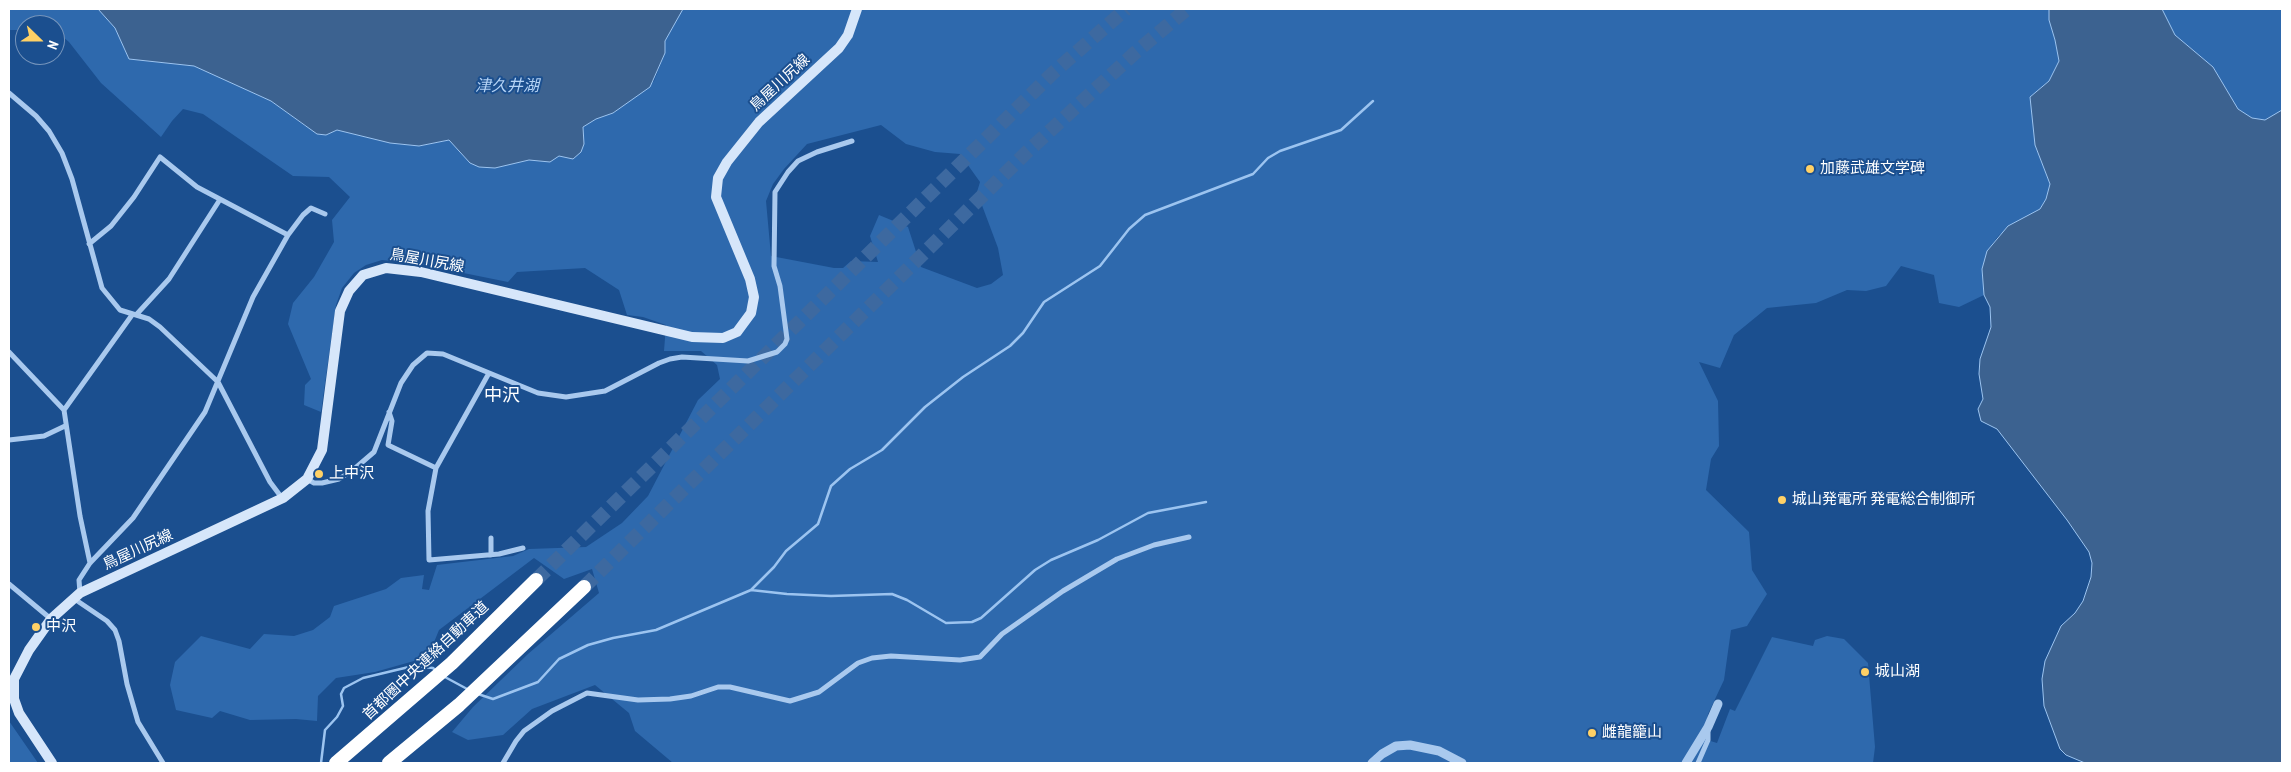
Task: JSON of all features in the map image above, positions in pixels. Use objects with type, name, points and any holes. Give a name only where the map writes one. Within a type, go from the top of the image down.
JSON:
[{"type":"highway","name":"首都圏中央連絡自動車道","points":[[337,762],[424,689],[536,580]]},
{"type":"highway","points":[[389,763],[459,705],[584,587]]},
{"type":"main road","name":"鳥屋川尻線","points":[[52,763],[18,713],[11,692],[15,675],[29,650],[50,619],[77,596],[283,498],[307,479],[322,450],[336,332],[342,304],[358,279],[378,269],[386,268],[421,272],[692,338],[723,338],[737,332],[751,313],[754,297],[750,279],[716,197],[718,178],[727,162],[759,122],[839,48],[848,35],[857,9]]},
{"type":"street","points":[[9,93],[36,116],[56,140],[72,179],[102,288],[120,310],[149,318],[218,382],[270,482],[283,498]]},
{"type":"street","points":[[307,479],[314,483],[330,481],[353,470],[376,450],[389,411],[401,384],[413,365],[427,353],[443,354],[538,393],[566,397],[605,391],[670,359],[682,357],[748,361],[777,352],[787,339],[780,286],[774,266],[775,192],[798,161],[817,152],[852,141]]},
{"type":"street","points":[[89,244],[111,226],[134,197],[160,156],[197,187],[219,201],[288,235]]},
{"type":"street","points":[[90,563],[65,426],[64,410],[134,314],[169,279],[219,201]]},
{"type":"street","points":[[162,763],[138,722],[115,630],[77,596],[80,580],[90,563],[133,518],[205,412],[253,297],[288,235],[303,215],[312,208],[325,214]]},
{"type":"street","points":[[9,352],[64,410]]},
{"type":"street","points":[[489,373],[436,468],[428,511],[429,560],[491,555],[523,548]]},
{"type":"street","points":[[389,411],[392,420],[388,445],[436,468]]},
{"type":"street","points":[[9,440],[44,436],[65,426]]},
{"type":"street","points":[[503,763],[516,740],[524,731],[552,711],[586,693],[638,700],[670,699],[691,696],[718,687],[730,687],[790,701],[819,692],[858,663],[872,658],[891,656],[960,660],[980,657],[1002,634],[1063,591],[1117,559],[1154,545],[1190,537]]},
{"type":"street","points":[[491,538],[491,555]]},
{"type":"street","points":[[9,584],[50,619]]},
{"type":"street","points":[[1686,763],[1708,727],[1718,704]]},
{"type":"street","points":[[1698,763],[1708,740],[1708,727]]},
{"type":"street","points":[[1372,763],[1396,746],[1410,745],[1439,750],[1462,763]]},
{"type":"shaded area","points":[[9,9],[98,9],[115,28],[129,59],[194,66],[271,101],[305,126],[326,135],[337,130],[390,143],[419,146],[449,140],[470,163],[495,168],[529,160],[543,161],[559,156],[584,144],[583,127],[596,119],[613,113],[654,81],[665,53],[665,41],[683,9],[2049,9],[2049,20],[2059,61],[2049,81],[2030,97],[2035,145],[2050,184],[2046,199],[2040,209],[1999,235],[1987,251],[1982,269],[1984,295],[1959,307],[1939,303],[1934,275],[1901,266],[1886,286],[1866,291],[1847,290],[1816,303],[1767,308],[1734,335],[1720,368],[1699,362],[1718,401],[1719,446],[1711,459],[1706,490],[1749,532],[1752,570],[1767,594],[1747,626],[1731,630],[1724,680],[1708,714],[1704,739],[1717,743],[1730,709],[1735,711],[1772,637],[1813,646],[1815,640],[1827,636],[1844,639],[1868,663],[1875,747],[1873,763],[673,763],[635,731],[629,713],[595,685],[532,709],[503,735],[468,740],[452,732],[473,707],[528,654],[599,593],[592,569],[564,579],[534,558],[439,630],[428,657],[375,672],[336,678],[318,696],[317,721],[296,719],[250,720],[220,711],[212,718],[176,710],[170,685],[175,662],[201,636],[250,649],[264,634],[294,636],[313,630],[330,617],[334,606],[386,589],[401,578],[424,575],[422,589],[429,590],[437,565],[513,556],[529,549],[586,547],[622,523],[648,496],[698,400],[720,379],[717,365],[701,351],[664,351],[666,325],[643,317],[627,315],[619,290],[585,268],[517,272],[508,282],[414,263],[382,260],[366,265],[354,273],[342,288],[336,305],[321,412],[304,405],[305,385],[311,379],[288,324],[293,303],[314,277],[334,242],[332,220],[350,197],[329,177],[293,176],[203,114],[183,109],[161,137],[101,83],[65,39],[65,15],[15,15],[15,30],[9,30]],"holes":[[[881,125],[906,144],[935,152],[960,154],[980,182],[977,192],[998,248],[1003,275],[991,284],[977,288],[921,267],[908,227],[879,215],[870,236],[878,262],[851,261],[843,268],[834,268],[771,256],[766,201],[773,184],[807,144]]]},
{"type":"shaded area","points":[[2162,9],[2282,9],[2282,110],[2265,120],[2252,118],[2238,109],[2213,67],[2175,35]]},
{"type":"shaded area","points":[[9,721],[38,763],[9,763]]},
{"type":"water","name":"津久井湖","points":[[98,9],[683,9],[665,41],[665,53],[650,87],[613,113],[596,119],[583,127],[584,144],[581,152],[573,159],[559,156],[550,162],[529,160],[495,168],[479,167],[470,163],[449,140],[419,146],[390,143],[337,130],[326,135],[317,134],[271,101],[194,66],[129,59],[115,28]]},
{"type":"water","points":[[2049,9],[2162,9],[2175,35],[2213,67],[2238,109],[2252,118],[2265,120],[2282,110],[2282,763],[2085,763],[2066,755],[2060,749],[2044,706],[2042,679],[2045,661],[2061,626],[2075,613],[2083,601],[2091,577],[2092,563],[2089,552],[2067,520],[1997,429],[1981,421],[1978,409],[1983,399],[1979,374],[1980,359],[1991,327],[1990,307],[1984,295],[1982,269],[1987,251],[2008,226],[2040,209],[2046,199],[2050,184],[2035,145],[2030,97],[2049,81],[2059,61],[2049,20]]},
{"type":"waterway","points":[[751,590],[774,567],[786,551],[818,524],[831,486],[850,469],[882,450],[925,407],[963,377],[1010,346],[1023,333],[1044,302],[1100,266],[1129,229],[1145,215],[1253,174],[1268,158],[1280,151],[1341,130],[1373,101]]},
{"type":"waterway","points":[[478,694],[493,699],[538,682],[559,659],[588,645],[656,630],[751,590],[831,596],[892,594],[907,600],[946,623],[972,622],[981,618],[1035,570],[1051,560],[1098,540],[1148,513],[1206,502]]},
{"type":"waterway","points":[[321,763],[325,730],[337,717],[343,706],[341,694],[344,688],[363,678],[413,666],[433,668],[436,671]]},
{"type":"waterway","points":[[443,676],[469,690]]},
{"type":"tunnel","points":[[536,580],[1054,72],[1126,9]]},
{"type":"tunnel","points":[[584,587],[1028,151],[1136,52],[1187,9]]},
{"type":"place","name":"加藤武雄文学碑","points":[[1810,169]]},
{"type":"place","name":"上中沢","points":[[319,474]]},
{"type":"place","name":"城山発電所 発電総合制御所","points":[[1782,500]]},
{"type":"place","name":"中沢","points":[[36,627]]},
{"type":"place","name":"城山湖","points":[[1865,672]]},
{"type":"place","name":"雌龍籠山","points":[[1592,733]]},
{"type":"district","name":"中沢","points":[[502,396]]}]
